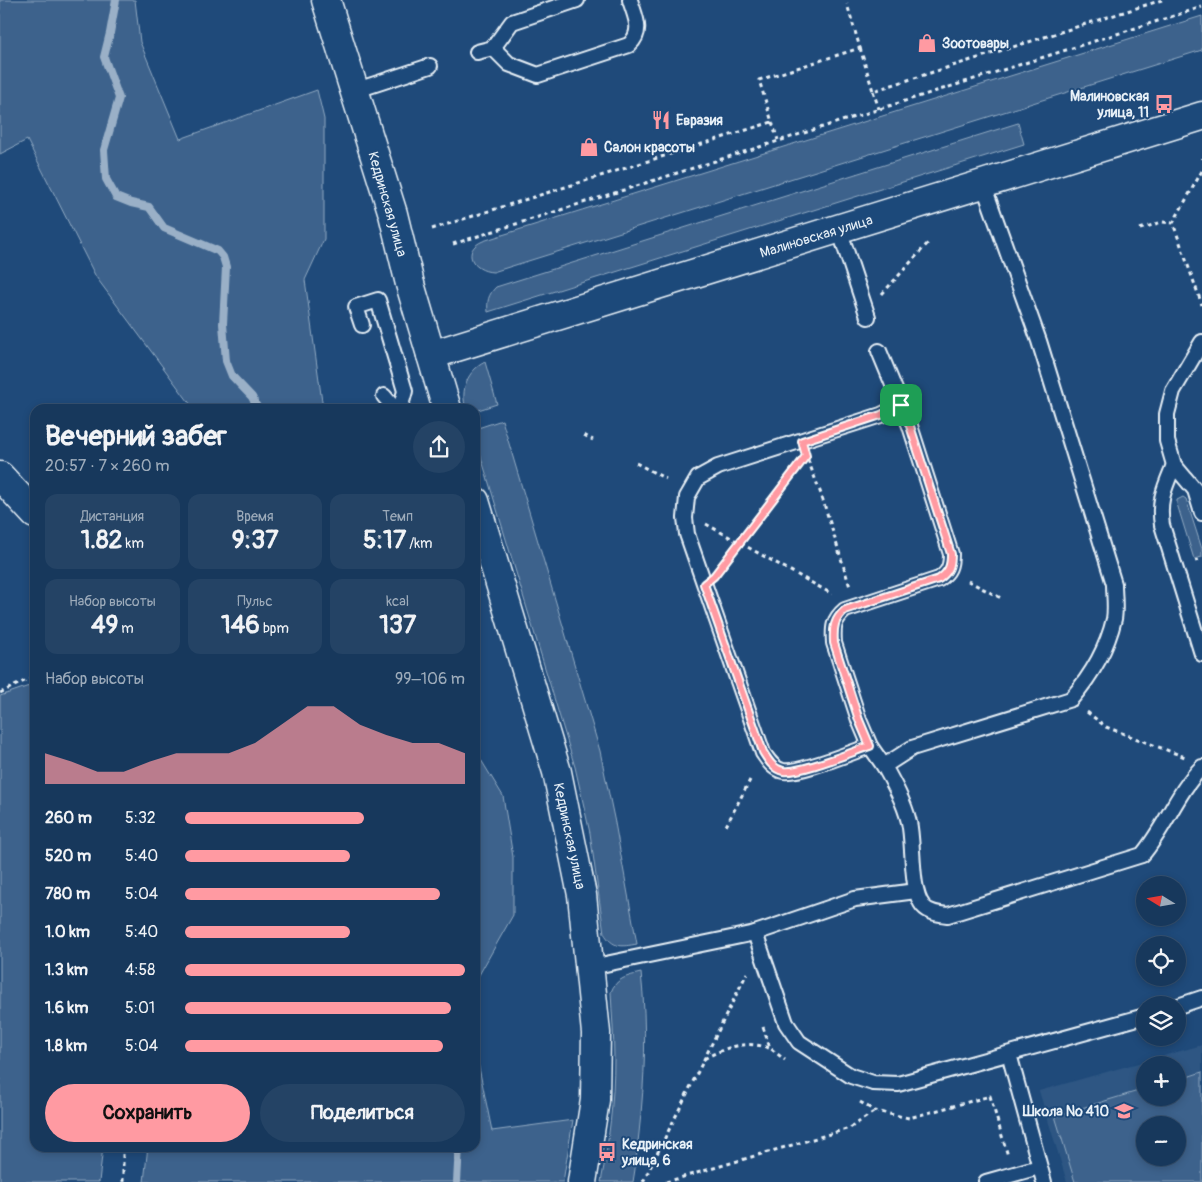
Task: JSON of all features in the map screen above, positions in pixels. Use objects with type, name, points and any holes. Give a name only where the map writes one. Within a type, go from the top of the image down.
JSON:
[{"type":"street","name":"Кедринская улица","points":[[326,0],[392,214],[446,404]]},
{"type":"street","name":"Малиновская улица","points":[[431,355],[1202,116]]},
{"type":"street","points":[[0,476],[30,509]]},
{"type":"street","name":"Кедринская улица","points":[[480,518],[557,772],[582,895],[596,1033],[594,1100],[582,1182]]},
{"type":"lane","points":[[477,52],[493,48],[512,22],[573,0]]},
{"type":"lane","points":[[493,48],[509,64],[538,75],[629,45],[635,40],[638,32],[630,0]]},
{"type":"lane","points":[[354,91],[430,66]]},
{"type":"lane","points":[[884,766],[912,748],[1071,698],[1088,679],[1103,650],[1114,618],[1114,584],[1039,341],[983,184]]},
{"type":"lane","points":[[839,229],[866,311]]},
{"type":"lane","points":[[362,325],[356,307],[378,300],[405,391],[401,404]]},
{"type":"lane","points":[[1202,342],[1172,391],[1167,414],[1167,441],[1174,465],[1195,490],[1202,513]]},
{"type":"lane","points":[[879,352],[910,426],[951,554],[951,565],[946,574],[939,579],[850,608],[837,617],[833,629],[834,643],[859,720],[870,746],[899,793],[909,823],[916,891],[923,906],[935,914],[948,915],[1142,855],[1199,770]]},
{"type":"lane","points":[[384,396],[391,404]]},
{"type":"lane","points":[[870,746],[794,771],[781,770],[770,764],[763,752],[704,584],[688,534],[685,518],[687,497],[698,478],[718,467],[881,415],[901,405]]},
{"type":"lane","points":[[1174,465],[1161,496],[1159,510],[1202,654]]},
{"type":"lane","points":[[590,967],[755,933],[855,898],[916,891]]},
{"type":"lane","points":[[755,933],[786,1023],[799,1042],[851,1076],[874,1083],[898,1084],[1136,1019]]},
{"type":"lane","points":[[1186,1003],[1202,998]]},
{"type":"lane","points":[[1009,1054],[1044,1182]]},
{"type":"lane","points":[[986,1182],[1039,1167]]},
{"type":"path","points":[[874,91],[1162,0]]},
{"type":"path","points":[[847,4],[879,109]]},
{"type":"path","points":[[453,244],[1202,7]]},
{"type":"path","points":[[778,140],[759,80],[860,48]]},
{"type":"path","points":[[432,229],[772,122]]},
{"type":"path","points":[[1202,171],[1173,223],[1202,305]]},
{"type":"path","points":[[1140,229],[1162,222],[1173,223]]},
{"type":"path","points":[[866,311],[928,243]]},
{"type":"path","points":[[584,435],[593,440]]},
{"type":"path","points":[[704,584],[714,576],[806,456],[812,476],[821,494],[850,608]]},
{"type":"path","points":[[636,464],[666,479]]},
{"type":"path","points":[[685,518],[697,519],[831,594],[850,608]]},
{"type":"path","points":[[968,581],[1001,598]]},
{"type":"path","points":[[0,693],[30,678]]},
{"type":"path","points":[[1071,698],[1106,727],[1187,758],[1199,770]]},
{"type":"path","points":[[726,826],[750,780]]},
{"type":"path","points":[[642,1182],[746,973],[749,982]]},
{"type":"path","points":[[761,1020],[770,1048]]},
{"type":"path","points":[[703,1060],[724,1048],[757,1044],[770,1048],[792,1065]]},
{"type":"path","points":[[859,1102],[875,1111],[909,1118],[990,1096],[1013,1174]]},
{"type":"path","points":[[666,1182],[850,1128],[875,1111]]},
{"type":"path","points":[[123,1152],[123,1182]]},
{"type":"shaded area","points":[[0,0],[135,0],[140,42],[180,139],[317,90],[324,119],[324,239],[305,280],[322,404],[190,404],[96,277],[27,140],[0,154]]},
{"type":"shaded area","points":[[1202,16],[1202,50],[493,272],[479,268],[472,260],[472,250],[483,241]]},
{"type":"shaded area","points":[[1018,123],[1024,144],[488,312],[489,298],[496,287]]},
{"type":"shaded area","points":[[485,362],[497,404],[480,409],[480,404],[465,404],[464,402],[465,388],[469,376]]},
{"type":"shaded area","points":[[502,420],[600,751],[637,944],[626,946],[614,944],[604,933],[590,833],[575,767],[480,454],[480,427]]},
{"type":"shaded area","points":[[1183,497],[1186,499],[1202,549],[1202,557],[1194,559],[1177,504],[1177,500]]},
{"type":"shaded area","points":[[30,686],[30,1152],[102,1152],[99,1182],[0,1182],[0,696]]},
{"type":"shaded area","points":[[480,758],[503,796],[513,857],[513,915],[480,973]]},
{"type":"shaded area","points":[[641,973],[645,1033],[644,1073],[633,1182],[601,1182],[609,1136],[613,1089],[614,1050],[611,992],[619,981]]},
{"type":"shaded area","name":"Школа № 410","points":[[1202,1045],[1202,1182],[1067,1182],[1039,1091],[1136,1064],[1136,1106],[1186,1106],[1186,1056],[1163,1056]]},
{"type":"shaded area","points":[[480,1072],[492,1131],[573,1120],[563,1182],[144,1182],[147,1152],[480,1152]]},
{"type":"shaded area","points":[[1202,1072],[1202,1182],[1075,1182],[1055,1116],[1136,1092],[1136,1106],[1186,1106],[1186,1077]]},
{"type":"waterway","points":[[116,0],[104,57],[119,98],[104,150],[106,179],[116,197],[149,207],[164,228],[218,251],[223,257],[226,267],[223,324],[226,361],[232,376],[252,397],[256,404]]},
{"type":"waterway","points":[[457,1182],[459,1152]]},
{"type":"place","name":"Зоотовары","points":[[927,43]]},
{"type":"place","name":"Малиновская улица, 11","points":[[1164,104]]},
{"type":"place","name":"Евразия","points":[[661,120]]},
{"type":"place","name":"Салон красоты","points":[[589,147]]},
{"type":"place","name":"Школа № 410","points":[[1124,1111]]},
{"type":"place","name":"Кедринская улица, 6","points":[[607,1152]]},
{"type":"route","points":[[901,405],[910,426],[951,554],[951,565],[946,574],[939,579],[845,610],[837,617],[833,629],[834,643],[859,720],[870,746],[794,771],[781,770],[770,764],[763,752],[704,584],[714,576],[806,456],[802,441],[881,415],[901,405]]}]
